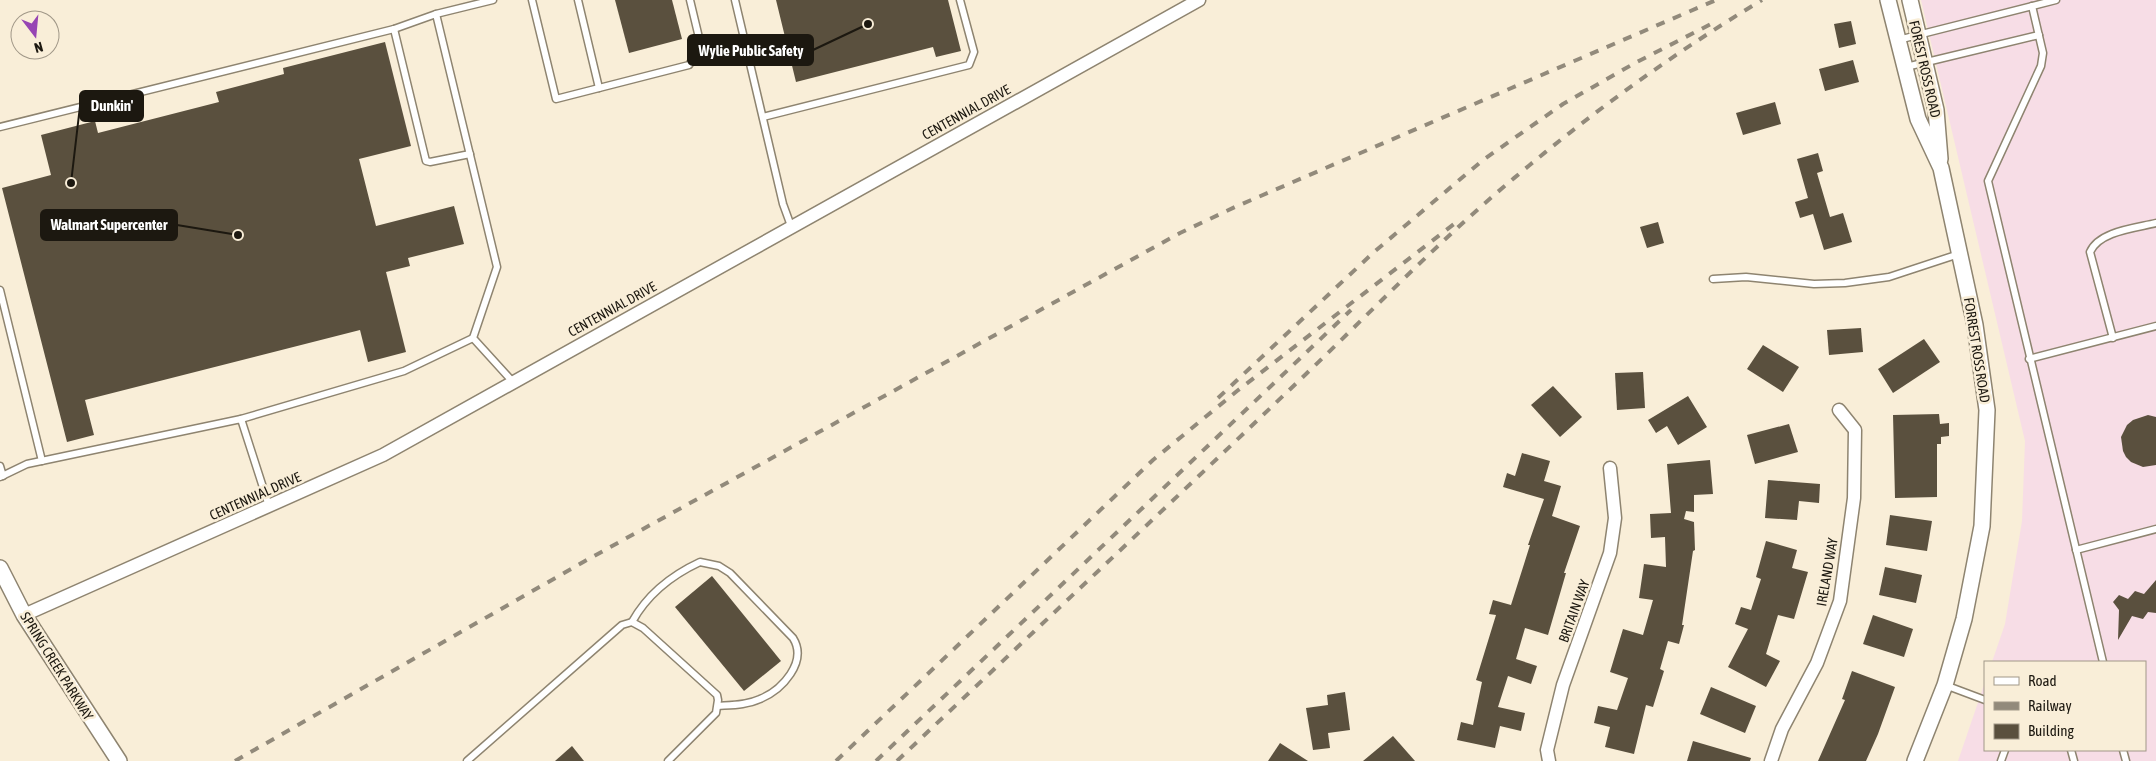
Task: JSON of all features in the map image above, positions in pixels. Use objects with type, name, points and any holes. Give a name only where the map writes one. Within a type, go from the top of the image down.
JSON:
[{"type":"street","name":"CENTENNIAL DRIVE","points":[[24,615],[383,455],[1199,0]]},
{"type":"street","name":"FORREST ROSS ROAD","points":[[1888,0],[1918,119],[1941,168],[1975,325],[1987,410],[1986,470],[1981,536],[1964,619],[1945,685],[1915,761]]},
{"type":"street","name":"FOREST ROSS ROAD","points":[[1910,0],[1936,110],[1941,168]]},
{"type":"street","name":"IRELAND WAY","points":[[1771,761],[1782,729],[1817,663],[1840,601],[1854,498],[1854,430],[1839,410]]},
{"type":"street","name":"BRITAIN WAY","points":[[1549,761],[1547,750],[1563,685],[1610,553],[1614,518],[1610,468]]},
{"type":"street","name":"SPRING CREEK PARKWAY","points":[[0,568],[24,615],[119,761]]},
{"type":"lane","points":[[0,127],[394,29],[436,14],[493,0]]},
{"type":"lane","points":[[532,0],[556,99],[690,65],[701,46],[690,0]]},
{"type":"lane","points":[[578,0],[599,88]]},
{"type":"lane","points":[[735,0],[783,204],[791,226]]},
{"type":"lane","points":[[763,117],[969,65],[974,52],[960,0]]},
{"type":"lane","points":[[1898,40],[2056,0]]},
{"type":"lane","points":[[2032,6],[2043,53],[2041,66],[1988,181],[2029,359],[2103,661]]},
{"type":"lane","points":[[0,466],[2,476],[27,464],[241,419],[404,371],[474,338],[497,267],[436,14]]},
{"type":"lane","points":[[394,29],[426,161],[430,162],[470,154]]},
{"type":"lane","points":[[1905,68],[2039,35]]},
{"type":"lane","points":[[2113,338],[2090,252],[2093,246],[2101,239],[2156,223]]},
{"type":"lane","points":[[1712,280],[1746,277],[1814,284],[1845,283],[1889,276],[1960,254]]},
{"type":"lane","points":[[0,290],[42,461]]},
{"type":"lane","points":[[2029,359],[2156,326]]},
{"type":"lane","points":[[474,338],[513,382]]},
{"type":"lane","points":[[241,419],[269,506]]},
{"type":"lane","points":[[2076,550],[2156,529]]},
{"type":"lane","points":[[467,761],[622,625],[632,622],[648,598],[688,567],[700,562],[719,566],[730,573],[793,638],[799,654],[797,663],[788,676],[762,699],[746,704],[718,706]]},
{"type":"lane","points":[[632,622],[643,628],[717,695],[718,706],[716,713],[668,761]]},
{"type":"lane","points":[[1945,685],[1984,700]]},
{"type":"shaded area","points":[[1921,0],[2156,0],[2156,761],[1958,761],[1984,685],[1984,751],[2146,751],[2146,661],[1992,661],[2005,624],[2022,521],[2025,441]]},
{"type":"building","points":[[615,0],[672,0],[682,39],[629,53]]},
{"type":"building","points":[[776,0],[948,0],[961,51],[936,57],[933,47],[796,82]]},
{"type":"building","points":[[1851,21],[1856,44],[1839,48],[1834,24]]},
{"type":"building","points":[[385,42],[411,146],[359,159],[376,226],[454,206],[464,244],[408,258],[410,266],[386,272],[406,352],[368,362],[360,330],[85,400],[94,435],[67,442],[2,188],[51,175],[41,135],[95,121],[98,133],[219,102],[216,92],[284,74],[283,68]]},
{"type":"building","points":[[1853,60],[1859,82],[1825,91],[1819,69]]},
{"type":"building","points":[[1775,102],[1781,124],[1743,135],[1736,113]]},
{"type":"building","points":[[1818,153],[1823,171],[1817,173],[1830,217],[1843,213],[1852,242],[1824,250],[1813,214],[1800,218],[1795,202],[1808,198],[1797,159]]},
{"type":"building","points":[[1658,222],[1664,243],[1647,248],[1640,227]]},
{"type":"building","points":[[1861,328],[1863,352],[1829,355],[1827,330]]},
{"type":"building","points":[[1924,339],[1940,362],[1893,393],[1878,369]]},
{"type":"building","points":[[1763,345],[1799,367],[1783,392],[1747,369]]},
{"type":"building","points":[[1643,372],[1645,408],[1617,410],[1615,373]]},
{"type":"building","points":[[1553,386],[1582,417],[1560,437],[1531,405]]},
{"type":"building","points":[[1688,396],[1707,427],[1678,445],[1667,426],[1656,433],[1648,420]]},
{"type":"building","points":[[1939,414],[1940,424],[1949,423],[1949,436],[1941,437],[1941,444],[1937,444],[1937,497],[1895,498],[1893,415]]},
{"type":"building","points":[[2148,415],[2156,417],[2156,465],[2143,467],[2131,462],[2126,457],[2121,437],[2127,425],[2133,420]]},
{"type":"building","points":[[1789,424],[1798,452],[1755,464],[1747,435]]},
{"type":"building","points":[[1522,453],[1550,461],[1544,481],[1561,486],[1552,516],[1580,526],[1564,573],[1566,573],[1548,635],[1525,628],[1516,659],[1537,666],[1531,684],[1508,676],[1498,707],[1525,713],[1521,731],[1500,726],[1495,748],[1457,740],[1461,722],[1473,725],[1482,682],[1476,680],[1496,615],[1489,614],[1493,600],[1511,605],[1530,545],[1528,545],[1544,499],[1503,487],[1507,473],[1515,476]]},
{"type":"building","points":[[1710,460],[1713,494],[1694,495],[1694,512],[1686,511],[1684,519],[1694,522],[1695,550],[1693,551],[1682,625],[1684,625],[1679,644],[1668,641],[1660,669],[1664,671],[1653,707],[1646,705],[1634,754],[1605,747],[1610,727],[1594,723],[1598,706],[1617,710],[1628,678],[1610,672],[1623,629],[1643,635],[1653,600],[1639,598],[1644,564],[1666,567],[1665,537],[1651,538],[1650,514],[1671,513],[1667,464]]},
{"type":"building","points":[[1768,480],[1820,484],[1819,503],[1799,501],[1797,520],[1765,518]]},
{"type":"building","points":[[1890,515],[1932,521],[1927,551],[1886,545]]},
{"type":"building","points":[[1766,541],[1797,550],[1792,568],[1808,572],[1794,619],[1778,615],[1766,654],[1780,661],[1766,687],[1728,667],[1748,629],[1735,624],[1741,607],[1751,610],[1761,579],[1756,577]]},
{"type":"building","points":[[1885,567],[1922,575],[1916,603],[1879,595]]},
{"type":"building","points":[[712,576],[781,661],[744,691],[675,607]]},
{"type":"building","points":[[2156,580],[2156,613],[2148,612],[2143,619],[2132,616],[2118,640],[2119,610],[2113,602],[2119,595],[2128,599],[2135,591],[2144,594]]},
{"type":"building","points":[[1873,615],[1913,629],[1904,657],[1863,644]]},
{"type":"building","points":[[1852,671],[1895,687],[1878,734],[1866,761],[1818,761],[1845,700],[1842,699]]},
{"type":"building","points":[[1711,687],[1756,706],[1745,733],[1700,714]]},
{"type":"building","points":[[1345,692],[1350,730],[1328,733],[1330,748],[1313,750],[1306,708],[1328,705],[1327,695]]},
{"type":"building","points":[[1393,736],[1415,761],[1363,761]]},
{"type":"building","points":[[1693,741],[1751,758],[1750,761],[1687,761]]},
{"type":"building","points":[[1280,743],[1308,761],[1268,761]]},
{"type":"building","points":[[572,746],[584,761],[555,761]]},
{"type":"railway","points":[[235,761],[585,561],[1180,233],[1235,207],[1716,0]]},
{"type":"railway","points":[[897,761],[1255,423],[1433,250],[1486,202],[1603,107],[1697,41],[1762,0]]},
{"type":"railway","points":[[1218,398],[1374,252],[1483,160],[1563,104],[1635,63],[1713,23]]},
{"type":"railway","points":[[836,761],[1153,460],[1237,391],[1458,221]]},
{"type":"railway","points":[[876,761],[1351,310]]},
{"type":"place","name":"Wylie Public Safety","points":[[868,24]]},
{"type":"place","name":"Dunkin'","points":[[71,183]]},
{"type":"place","name":"Walmart Supercenter","points":[[238,235]]}]
